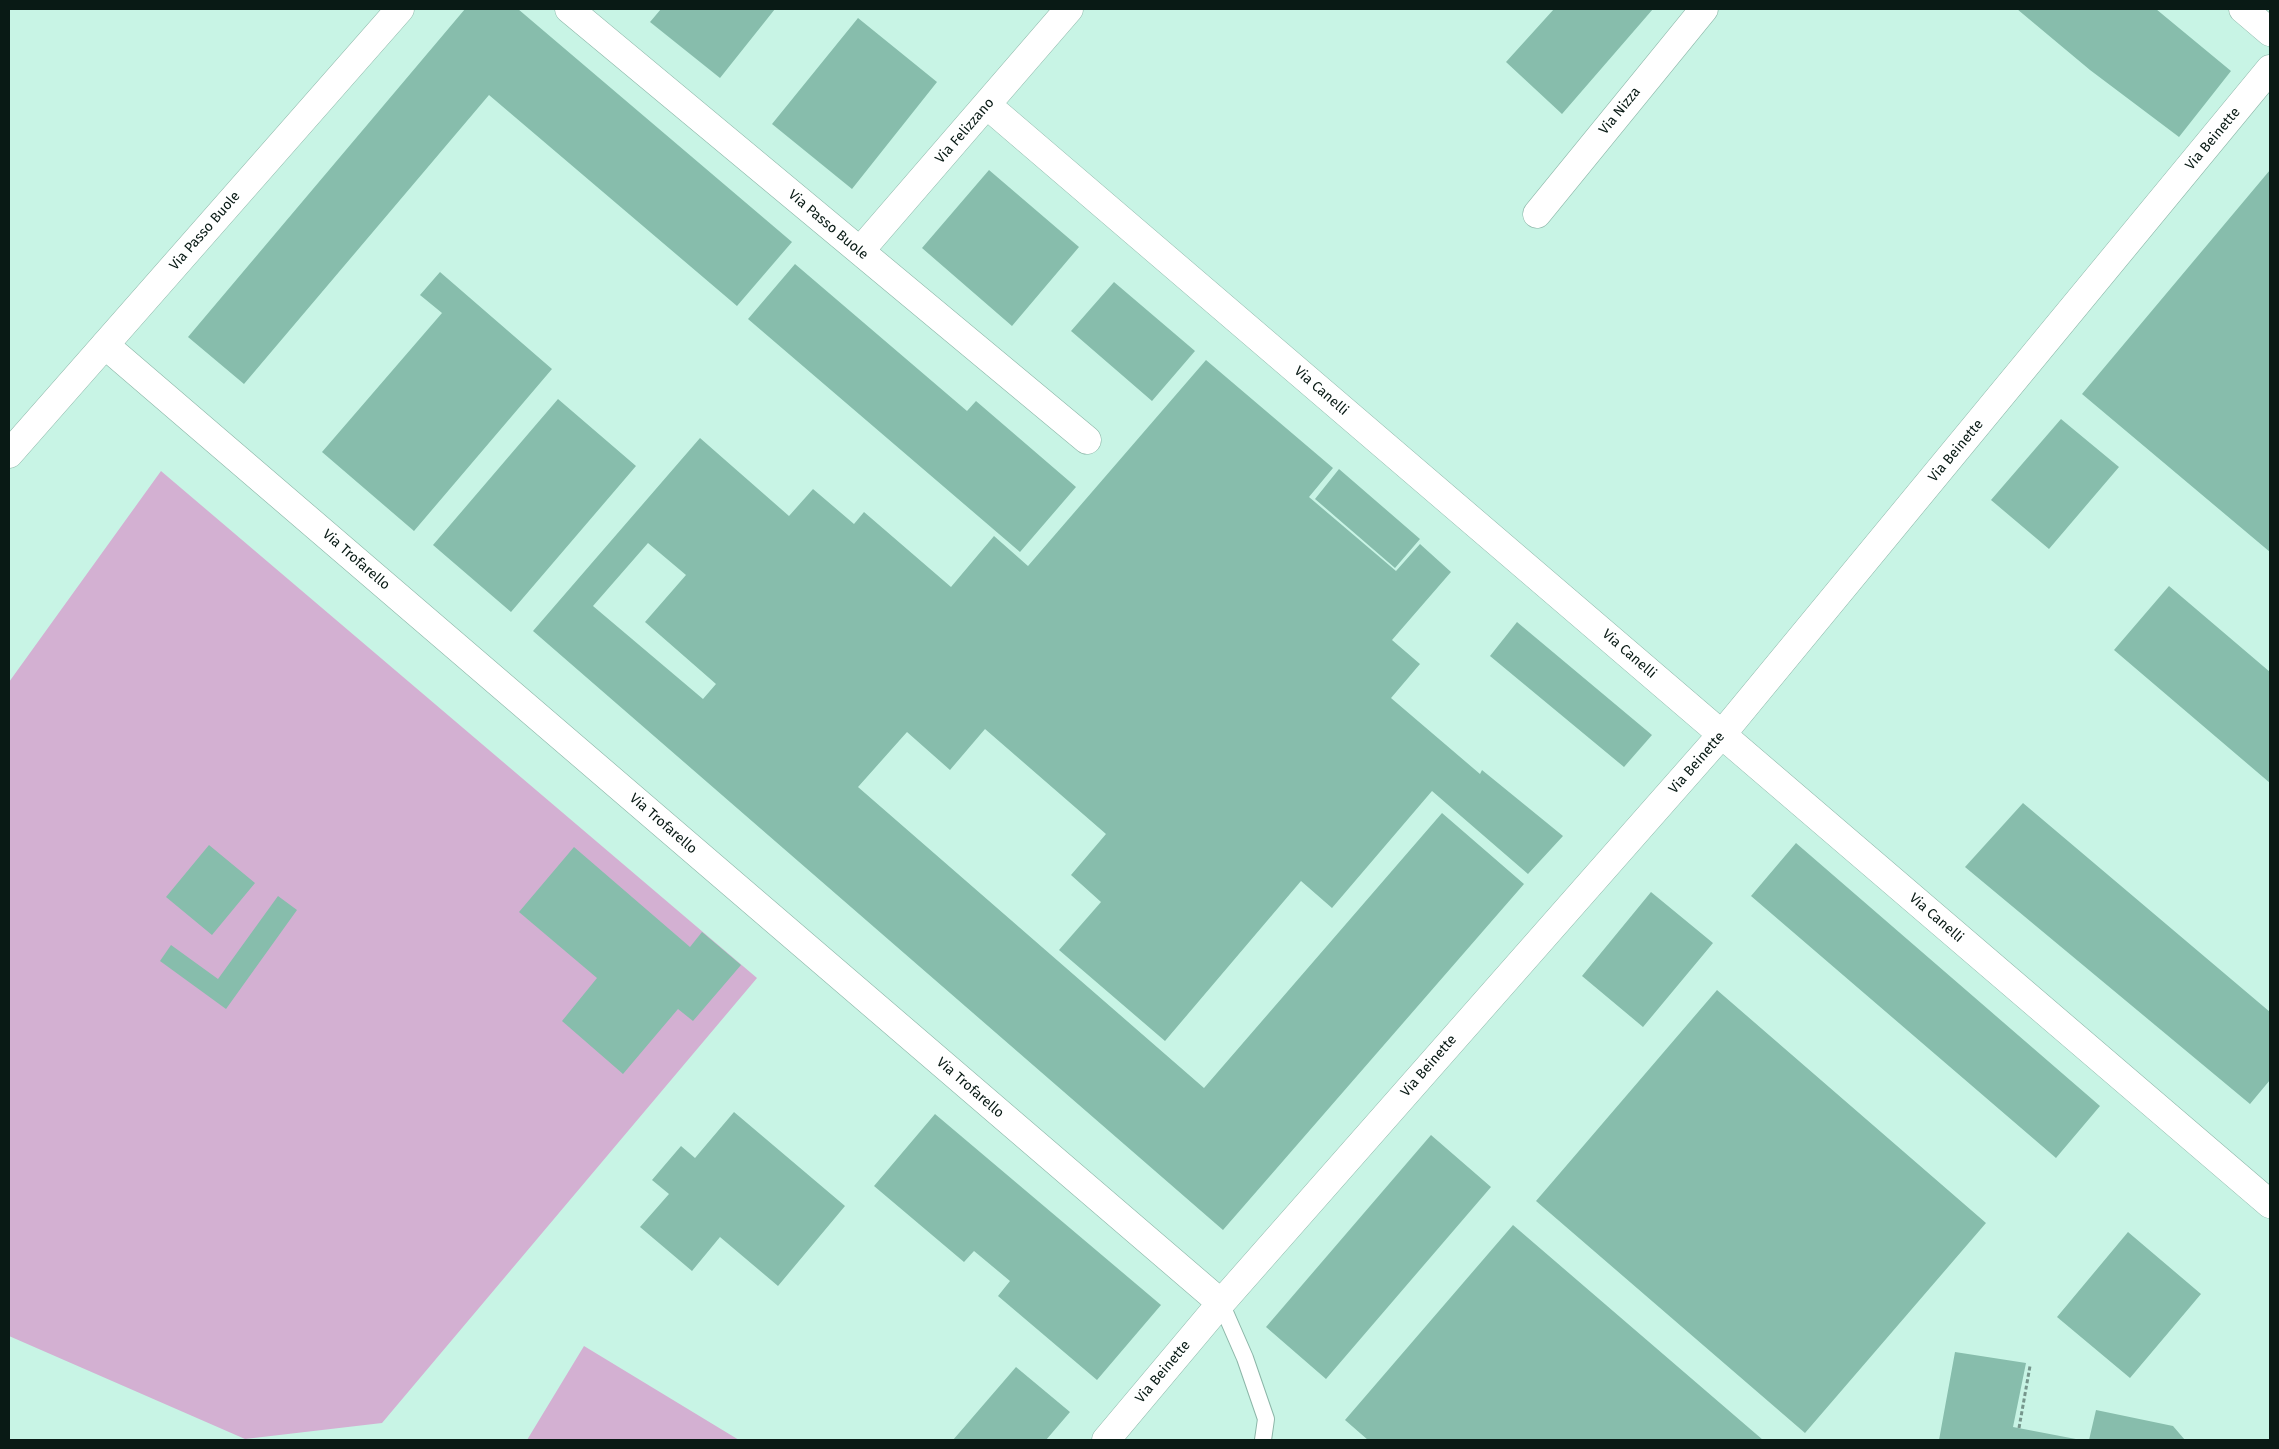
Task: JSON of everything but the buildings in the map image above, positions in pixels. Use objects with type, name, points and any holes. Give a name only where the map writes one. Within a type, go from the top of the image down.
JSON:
[{"type":"street","name":"Via Passo Buole","points":[[9,454],[400,9]]},
{"type":"street","name":"Via Passo Buole","points":[[569,9],[1087,440]]},
{"type":"street","name":"Via Felizzano","points":[[860,252],[1069,9]]},
{"type":"street","name":"Via Nizza","points":[[1537,214],[1704,9]]},
{"type":"street","points":[[2243,9],[2270,32]]},
{"type":"street","name":"Via Beinette","points":[[1106,1440],[1221,1303],[1722,734],[2270,70]]},
{"type":"street","name":"Via Canelli","points":[[987,105],[2270,1204]]},
{"type":"street","name":"Via Trofarello","points":[[105,344],[1221,1303]]},
{"type":"lane","points":[[1221,1303],[1245,1358],[1266,1420],[1263,1440]]},
{"type":"path","points":[[2019,1428],[2030,1366]]},
{"type":"shaded area","points":[[161,471],[757,978],[382,1423],[245,1439],[9,1336],[9,682]]},
{"type":"shaded area","points":[[584,1346],[739,1440],[527,1440]]}]
